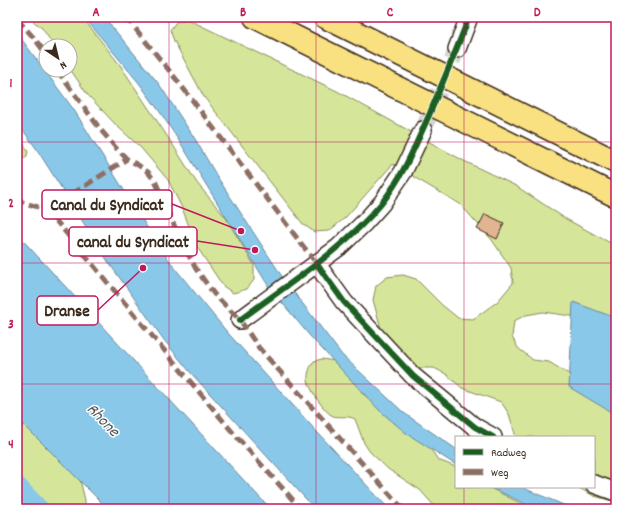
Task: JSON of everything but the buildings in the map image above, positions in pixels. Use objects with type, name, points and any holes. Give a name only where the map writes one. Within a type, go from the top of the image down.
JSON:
[{"type":"highway","points":[[255,17],[616,196]]},
{"type":"highway","points":[[325,17],[616,162]]},
{"type":"street","points":[[457,49],[469,17]]},
{"type":"street","points":[[240,320],[339,247],[364,223],[382,203],[403,172],[422,130]]},
{"type":"street","points":[[311,268],[412,376],[475,427],[491,436]]},
{"type":"street","points":[[595,484],[616,492]]},
{"type":"green space","points":[[28,17],[82,17],[120,65],[197,183],[226,218],[254,265],[254,280],[247,289],[233,293],[223,286],[197,247],[182,208],[168,180],[141,148],[116,125],[87,94],[76,78],[78,78],[78,38],[49,38],[42,28]]},
{"type":"green space","points":[[187,19],[337,91],[464,161],[516,186],[566,219],[616,246],[616,324],[606,321],[543,312],[526,315],[514,321],[512,337],[518,348],[533,360],[549,362],[616,402],[616,502],[594,496],[579,488],[595,488],[595,436],[516,436],[509,414],[501,402],[462,388],[446,374],[434,368],[421,368],[398,372],[391,364],[373,300],[376,286],[387,277],[403,275],[416,279],[442,305],[458,318],[473,319],[497,302],[513,283],[511,268],[492,240],[460,204],[417,179],[398,164],[392,165],[345,218],[329,231],[314,232],[303,224],[204,97],[174,41],[170,30],[176,22]]},
{"type":"green space","points":[[17,131],[28,152],[26,158],[17,158]]},
{"type":"green space","points":[[322,359],[335,361],[345,370],[363,394],[428,445],[438,460],[455,467],[455,488],[490,488],[535,509],[437,509],[420,490],[388,469],[370,452],[364,443],[355,419],[350,417],[333,416],[329,414],[322,406],[308,381],[309,370],[314,361]]},
{"type":"green space","points":[[17,424],[46,431],[75,459],[85,500],[85,509],[49,509],[17,479]]},
{"type":"water","points":[[84,17],[104,17],[159,84],[283,278],[342,355],[404,413],[455,448],[455,464],[406,433],[380,411],[309,335],[269,287],[183,147],[139,83]]},
{"type":"water","points":[[17,33],[38,61],[38,78],[50,78],[74,110],[160,248],[178,272],[227,332],[389,509],[315,509],[190,372],[164,340],[109,263],[36,148],[17,122]]},
{"type":"water","name":"Rhone","points":[[17,234],[262,500],[272,509],[108,509],[17,418]]},
{"type":"water","points":[[573,302],[616,318],[616,415],[569,387]]},
{"type":"water","points":[[492,488],[523,488],[573,509],[536,509]]},
{"type":"waterway","points":[[17,485],[40,509]]},
{"type":"tunnel","points":[[423,130],[457,49]]},
{"type":"marked path","points":[[126,17],[180,84],[316,263]]},
{"type":"marked path","points":[[17,19],[38,43]]},
{"type":"marked path","points":[[63,78],[100,129],[116,148],[127,159],[148,172],[156,183],[180,239],[196,269],[214,294],[240,320],[259,348],[403,509]]},
{"type":"marked path","points":[[47,210],[127,159]]},
{"type":"marked path","points":[[17,196],[22,202],[47,210],[235,435],[301,509]]},
{"type":"cycle path","points":[[240,320],[332,252],[366,221],[389,194],[402,172],[430,113],[469,17]]},
{"type":"cycle path","points":[[316,263],[344,302],[413,376],[475,427],[491,436]]},
{"type":"place","name":"Canal du Syndicat","points":[[241,231]]},
{"type":"place","name":"canal du Syndicat","points":[[255,250]]},
{"type":"place","name":"Dranse","points":[[143,268]]}]
